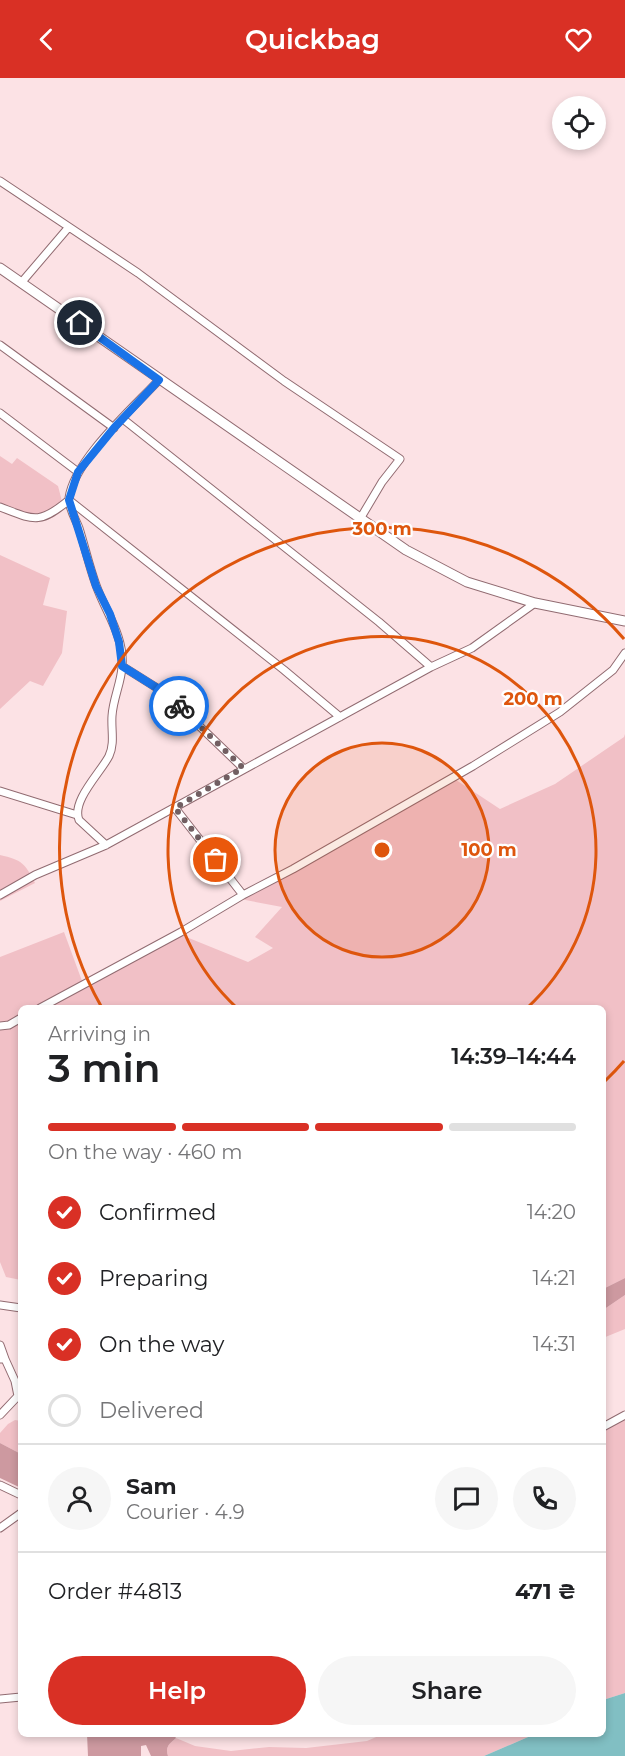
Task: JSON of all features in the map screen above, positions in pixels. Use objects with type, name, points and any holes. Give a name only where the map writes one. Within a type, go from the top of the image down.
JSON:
[{"type":"main road","points":[[0,268],[406,550],[467,582],[535,603],[625,621]]},
{"type":"street","points":[[0,180],[68,228],[138,273],[284,381],[400,459],[377,489],[360,519]]},
{"type":"street","points":[[21,283],[68,228]]},
{"type":"street","points":[[0,345],[114,428]]},
{"type":"street","points":[[0,507],[31,519],[48,517],[69,500],[78,472],[114,428],[159,380]]},
{"type":"street","points":[[0,413],[78,472]]},
{"type":"street","points":[[123,419],[379,622],[431,667]]},
{"type":"street","points":[[69,500],[96,586],[110,614],[119,642],[122,666],[112,714],[113,742],[109,757],[88,787],[77,814],[79,820],[105,845]]},
{"type":"street","points":[[69,500],[340,717]]},
{"type":"street","points":[[0,895],[35,875],[105,845],[431,667],[472,648],[535,603]]},
{"type":"street","points":[[46,1005],[162,943],[473,766],[555,716],[613,670],[625,653]]},
{"type":"street","points":[[122,666],[165,693],[243,768]]},
{"type":"street","points":[[0,791],[77,814]]},
{"type":"street","points":[[175,808],[243,895]]},
{"type":"street","points":[[0,1026],[9,1025],[18,1020]]},
{"type":"street","points":[[0,1305],[18,1308]]},
{"type":"street","points":[[0,1345],[3,1359],[15,1381],[18,1396],[0,1415]]},
{"type":"street","points":[[606,1425],[625,1415]]},
{"type":"street","points":[[0,1485],[18,1494]]},
{"type":"street","points":[[0,1528],[18,1515]]},
{"type":"street","points":[[0,1699],[18,1697]]},
{"type":"shaded area","points":[[0,456],[12,464],[17,458],[58,486],[64,509],[48,519],[33,521],[0,509]]},
{"type":"shaded area","points":[[0,555],[50,578],[43,605],[67,611],[62,653],[43,686],[30,681],[0,709]]},
{"type":"shaded area","points":[[625,734],[625,1278],[606,1288],[606,1005],[18,1005],[18,1279],[6,1277],[0,1262],[0,957],[64,932],[82,981],[174,932],[248,962],[273,948],[255,937],[282,907],[235,898],[450,776],[500,809],[555,784],[624,737]]},
{"type":"shaded area","points":[[0,855],[22,863],[35,883],[0,901]]},
{"type":"shaded area","points":[[625,1278],[625,1295],[606,1308],[606,1288]]},
{"type":"shaded area","points":[[625,1295],[625,1329],[606,1337],[606,1308]]},
{"type":"shaded area","points":[[625,1413],[625,1693],[606,1699],[606,1422]]},
{"type":"shaded area","points":[[18,1420],[18,1452],[0,1443],[0,1433],[8,1424]]},
{"type":"shaded area","points":[[0,1443],[18,1452],[18,1487],[0,1478]]},
{"type":"shaded area","points":[[87,1737],[176,1738],[168,1746],[168,1756],[151,1756],[146,1745],[141,1746],[141,1756],[88,1756]]},
{"type":"shaded area","points":[[376,1737],[528,1737],[484,1756],[168,1756],[167,1753],[168,1746],[176,1738],[195,1746],[231,1751],[269,1747],[306,1748],[367,1741]]},
{"type":"water","points":[[625,1693],[625,1756],[484,1756],[528,1737],[606,1737],[606,1699]]},
{"type":"way so far","points":[[179,706],[243,768],[175,808],[216,860]]},
{"type":"route","points":[[80,323],[159,380],[114,428],[78,472],[69,500],[96,586],[110,614],[119,642],[122,666],[143,677],[179,706]]}]
